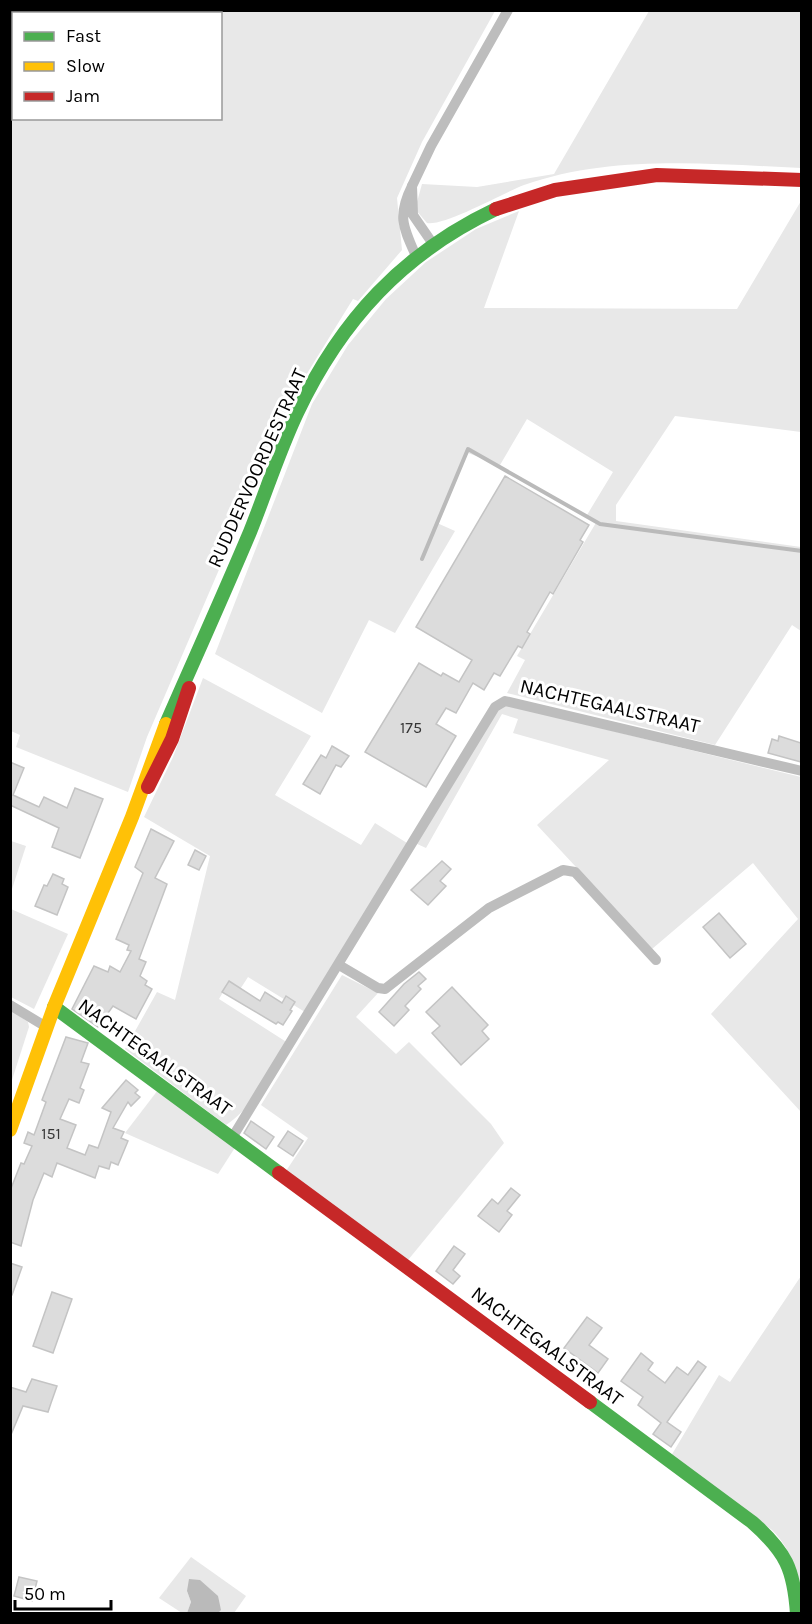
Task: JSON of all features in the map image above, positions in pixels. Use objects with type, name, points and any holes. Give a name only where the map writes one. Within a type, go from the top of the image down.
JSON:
[{"type":"street","points":[[416,256],[402,223],[403,205],[431,146],[508,10]]},
{"type":"street","name":"RUDDERVOORDESTRAAT","points":[[10,1130],[54,1007],[132,817],[172,739],[184,707],[195,659],[297,413],[333,349],[381,288],[416,256],[433,244],[507,204],[555,190],[602,181],[657,175],[801,180]]},
{"type":"street","points":[[412,186],[413,215],[433,244]]},
{"type":"street","name":"NACHTEGAALSTRAAT","points":[[232,1138],[495,707],[505,701],[801,771]]},
{"type":"street","points":[[339,965],[378,988],[385,989],[489,908],[563,870],[575,872],[656,960]]},
{"type":"street","points":[[10,1005],[48,1028]]},
{"type":"street","name":"NACHTEGAALSTRAAT","points":[[54,1007],[752,1522],[776,1543],[788,1559],[793,1575],[797,1614]]},
{"type":"shaded area","points":[[10,11],[495,11],[422,142],[397,198],[402,250],[358,301],[353,299],[295,393],[147,737],[128,792],[16,747],[20,735],[11,731]]},
{"type":"shaded area","points":[[649,11],[801,11],[801,168],[661,163],[592,169],[557,175],[524,185],[460,214],[435,223],[427,223],[415,209],[422,184],[477,187],[554,174]]},
{"type":"shaded area","points":[[801,201],[801,432],[675,416],[616,505],[616,521],[801,547],[801,631],[792,625],[715,745],[507,693],[525,660],[517,656],[597,521],[587,515],[613,472],[527,419],[500,465],[468,453],[437,523],[455,531],[395,633],[369,620],[322,713],[215,654],[312,404],[348,345],[386,299],[426,262],[476,229],[519,211],[484,308],[737,309]]},
{"type":"shaded area","points":[[203,678],[311,736],[275,795],[361,845],[375,823],[407,843],[305,1012],[248,977],[237,994],[226,987],[219,999],[288,1043],[253,1098],[226,1125],[125,1049],[157,992],[175,1000],[210,856],[144,817],[173,757]]},
{"type":"shaded area","points":[[498,703],[801,777],[801,1112],[711,1014],[798,919],[753,863],[652,949],[537,825],[609,760],[513,733],[518,719],[502,714],[426,848],[415,843]]},
{"type":"shaded area","points":[[10,841],[26,846],[11,892]]},
{"type":"shaded area","points":[[11,909],[68,934],[34,1009],[11,997]]},
{"type":"shaded area","points":[[342,975],[378,993],[356,1017],[396,1054],[409,1042],[491,1124],[504,1143],[408,1260],[286,1171],[308,1138],[261,1105]]},
{"type":"shaded area","points":[[11,1010],[28,1022],[29,1027],[11,1083]]},
{"type":"shaded area","points":[[158,1090],[236,1146],[218,1174],[125,1133]]},
{"type":"shaded area","points":[[801,1276],[801,1606],[794,1565],[780,1539],[772,1530],[671,1456],[719,1375],[730,1382]]},
{"type":"shaded area","points":[[191,1557],[246,1596],[234,1613],[218,1613],[221,1609],[187,1591],[191,1602],[187,1613],[182,1613],[159,1598]]},
{"type":"shaded area","points":[[189,1579],[200,1580],[218,1596],[221,1610],[218,1613],[187,1613],[191,1602],[187,1591]]},
{"type":"building","points":[[505,476],[589,525],[580,540],[583,542],[553,594],[550,592],[527,632],[530,634],[522,648],[518,646],[500,676],[494,673],[484,690],[473,683],[456,713],[446,708],[436,724],[456,736],[426,787],[365,752],[419,663],[441,676],[443,673],[459,682],[472,660],[416,627]]},
{"type":"building","points":[[779,736],[801,743],[801,762],[768,753],[772,739],[778,741]]},
{"type":"building","points":[[332,746],[349,756],[341,767],[336,765],[320,794],[303,784],[321,755],[326,758]]},
{"type":"building","points":[[10,762],[24,768],[13,795],[39,807],[44,797],[67,808],[75,788],[103,799],[80,858],[52,847],[59,828],[10,805]]},
{"type":"building","points":[[151,829],[174,841],[155,878],[167,884],[139,959],[146,962],[140,976],[147,981],[145,985],[152,989],[136,1019],[113,1006],[98,1027],[72,1009],[94,966],[108,972],[110,966],[120,972],[131,951],[127,950],[129,945],[116,939],[143,873],[135,867]]},
{"type":"building","points":[[195,850],[206,856],[199,870],[188,865]]},
{"type":"building","points":[[442,861],[451,869],[440,881],[446,886],[428,905],[411,890]]},
{"type":"building","points":[[53,874],[64,879],[62,884],[68,887],[57,915],[35,906],[44,885],[47,886]]},
{"type":"building","points":[[719,913],[746,944],[730,958],[703,927]]},
{"type":"building","points":[[419,972],[426,979],[418,986],[421,989],[405,1006],[409,1010],[394,1026],[379,1012],[404,984]]},
{"type":"building","points":[[229,981],[260,1001],[265,992],[282,1003],[286,996],[295,1002],[290,1010],[292,1011],[283,1025],[278,1022],[276,1024],[222,992]]},
{"type":"building","points":[[452,987],[488,1025],[482,1031],[489,1039],[461,1065],[432,1033],[440,1026],[426,1012]]},
{"type":"building","points":[[66,1037],[88,1043],[81,1062],[89,1064],[80,1088],[84,1090],[79,1103],[69,1099],[60,1119],[76,1125],[67,1148],[85,1155],[89,1145],[98,1148],[111,1112],[102,1108],[126,1080],[138,1090],[135,1093],[140,1097],[131,1106],[128,1102],[113,1128],[124,1132],[121,1138],[128,1141],[118,1165],[111,1162],[109,1169],[99,1166],[95,1178],[57,1163],[52,1177],[44,1173],[33,1200],[21,1246],[10,1242],[10,1191],[21,1163],[24,1164],[32,1146],[24,1143],[28,1132],[34,1135],[46,1102],[42,1100]]},
{"type":"building","points":[[251,1121],[274,1137],[266,1149],[244,1133]]},
{"type":"building","points":[[288,1131],[303,1141],[293,1156],[278,1146]]},
{"type":"building","points":[[511,1188],[520,1195],[507,1211],[512,1215],[499,1232],[478,1216],[492,1199],[498,1204]]},
{"type":"building","points":[[454,1246],[465,1254],[453,1270],[460,1276],[453,1284],[436,1271]]},
{"type":"building","points":[[10,1263],[22,1267],[12,1295],[10,1295]]},
{"type":"building","points":[[52,1292],[72,1299],[53,1353],[33,1346]]},
{"type":"building","points":[[587,1317],[602,1328],[589,1345],[608,1359],[598,1373],[564,1348]]},
{"type":"building","points":[[641,1353],[653,1363],[648,1370],[665,1383],[677,1367],[688,1375],[698,1361],[706,1367],[667,1422],[681,1432],[671,1447],[653,1434],[661,1423],[638,1405],[643,1397],[621,1381]]},
{"type":"building","points":[[32,1379],[57,1386],[48,1412],[23,1406],[10,1437],[10,1387],[26,1392]]},
{"type":"building","points":[[19,1577],[37,1581],[32,1601],[14,1596]]},
{"type":"waterway","points":[[422,559],[468,449],[600,524],[802,551]]},
{"type":"traffic: fast","points":[[166,724],[250,532],[290,427],[314,379],[355,319],[404,268],[432,246],[496,209]]},
{"type":"traffic: fast","points":[[54,1007],[279,1173]]},
{"type":"traffic: fast","points":[[590,1402],[764,1533],[786,1562],[796,1598],[797,1614]]},
{"type":"traffic: slow","points":[[10,1130],[54,1007],[132,817],[166,724]]},
{"type":"traffic: jam","points":[[496,209],[555,190],[657,175],[802,180]]},
{"type":"traffic: jam","points":[[148,787],[172,739],[189,688]]},
{"type":"traffic: jam","points":[[279,1173],[590,1402]]}]
